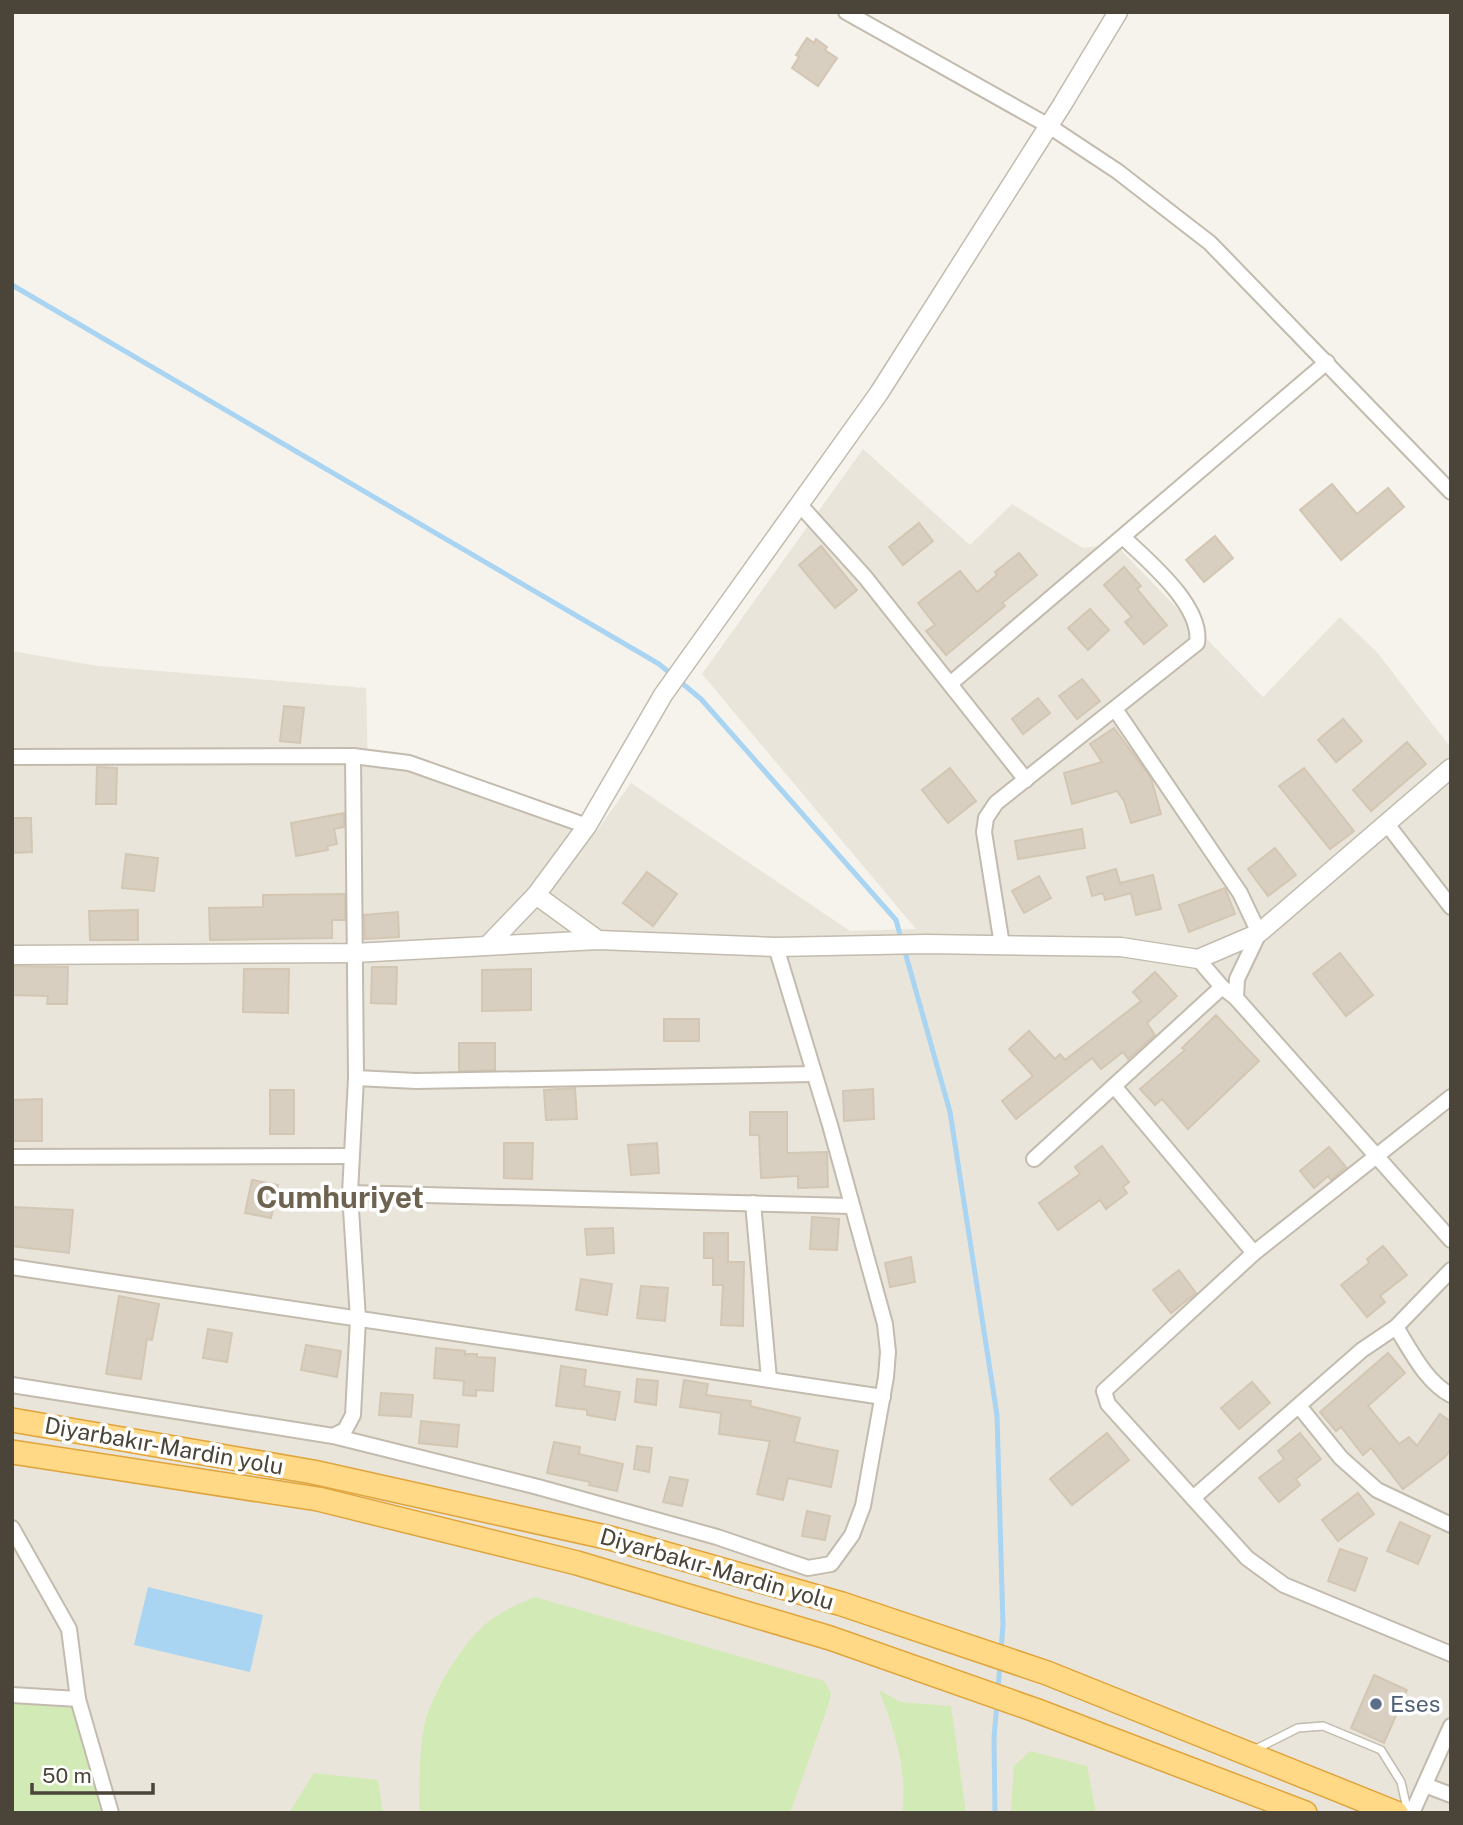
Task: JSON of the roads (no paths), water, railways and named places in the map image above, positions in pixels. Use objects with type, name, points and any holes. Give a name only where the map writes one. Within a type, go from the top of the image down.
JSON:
[{"type":"highway","name":"Diyarbakır-Mardin yolu","points":[[12,1420],[313,1472],[610,1538],[842,1605],[1047,1673],[1396,1813]]},
{"type":"highway","name":"Diyarbakır-Mardin yolu","points":[[12,1452],[318,1499],[577,1563],[831,1638],[1035,1710],[1304,1813]]},
{"type":"street","points":[[846,12],[1049,126],[1117,171],[1210,243],[1451,492]]},
{"type":"street","points":[[489,944],[536,895],[587,825],[663,695],[880,393],[1118,12]]},
{"type":"street","points":[[950,684],[1327,362]]},
{"type":"street","points":[[800,505],[866,577],[1026,779]]},
{"type":"street","points":[[1002,945],[984,832],[986,818],[996,803],[1197,642],[1195,617],[1163,576],[1124,537]]},
{"type":"street","points":[[1115,709],[1240,893],[1259,933]]},
{"type":"street","points":[[12,757],[353,756],[409,763],[587,825]]},
{"type":"street","points":[[333,1436],[345,1430],[353,1415],[358,1319],[350,1193],[356,1078],[353,756]]},
{"type":"street","points":[[12,955],[354,953],[598,940],[776,947],[926,944],[1121,947],[1198,959],[1259,933],[1451,768]]},
{"type":"street","points":[[1387,824],[1451,907]]},
{"type":"street","points":[[536,895],[598,940]]},
{"type":"street","points":[[1236,998],[1237,979],[1259,933]]},
{"type":"street","points":[[12,1385],[333,1436],[538,1486],[718,1537],[808,1568],[831,1564],[852,1535],[863,1506],[883,1397],[888,1352],[885,1324],[776,947]]},
{"type":"street","points":[[1198,959],[1222,987],[1236,998],[1451,1240]]},
{"type":"street","points":[[1034,1159],[1222,987]]},
{"type":"street","points":[[356,1078],[416,1081],[814,1074]]},
{"type":"street","points":[[1114,1086],[1255,1253]]},
{"type":"street","points":[[1451,1097],[1255,1253],[1104,1391],[1108,1404],[1247,1558],[1284,1585],[1451,1654]]},
{"type":"street","points":[[12,1157],[350,1156]]},
{"type":"street","points":[[350,1193],[852,1206]]},
{"type":"street","points":[[753,1203],[769,1379]]},
{"type":"street","points":[[12,1267],[883,1397]]},
{"type":"street","points":[[1192,1497],[1362,1350],[1396,1327],[1451,1270]]},
{"type":"street","points":[[1396,1327],[1417,1361],[1441,1390],[1451,1395]]},
{"type":"street","points":[[1299,1406],[1341,1458],[1377,1490],[1451,1525]]},
{"type":"street","points":[[12,1528],[69,1629],[78,1699],[111,1813]]},
{"type":"street","points":[[12,1695],[78,1699]]},
{"type":"street","points":[[1410,1813],[1451,1726]]},
{"type":"street","points":[[1425,1785],[1451,1795]]},
{"type":"lane","points":[[1247,1753],[1298,1728],[1322,1726],[1381,1750],[1401,1782],[1410,1813]]},
{"type":"water","points":[[148,1587],[263,1615],[250,1672],[134,1645]]},
{"type":"waterway","points":[[12,285],[659,664],[701,699],[896,920],[950,1112],[997,1415],[1003,1625],[1001,1651]]},
{"type":"waterway","points":[[998,1689],[1000,1664]]},
{"type":"waterway","points":[[995,1813],[994,1738],[997,1702]]},
{"type":"place","name":"Eses","points":[[1376,1704]]},
{"type":"district","name":"Cumhuriyet","points":[[340,1198]]}]
